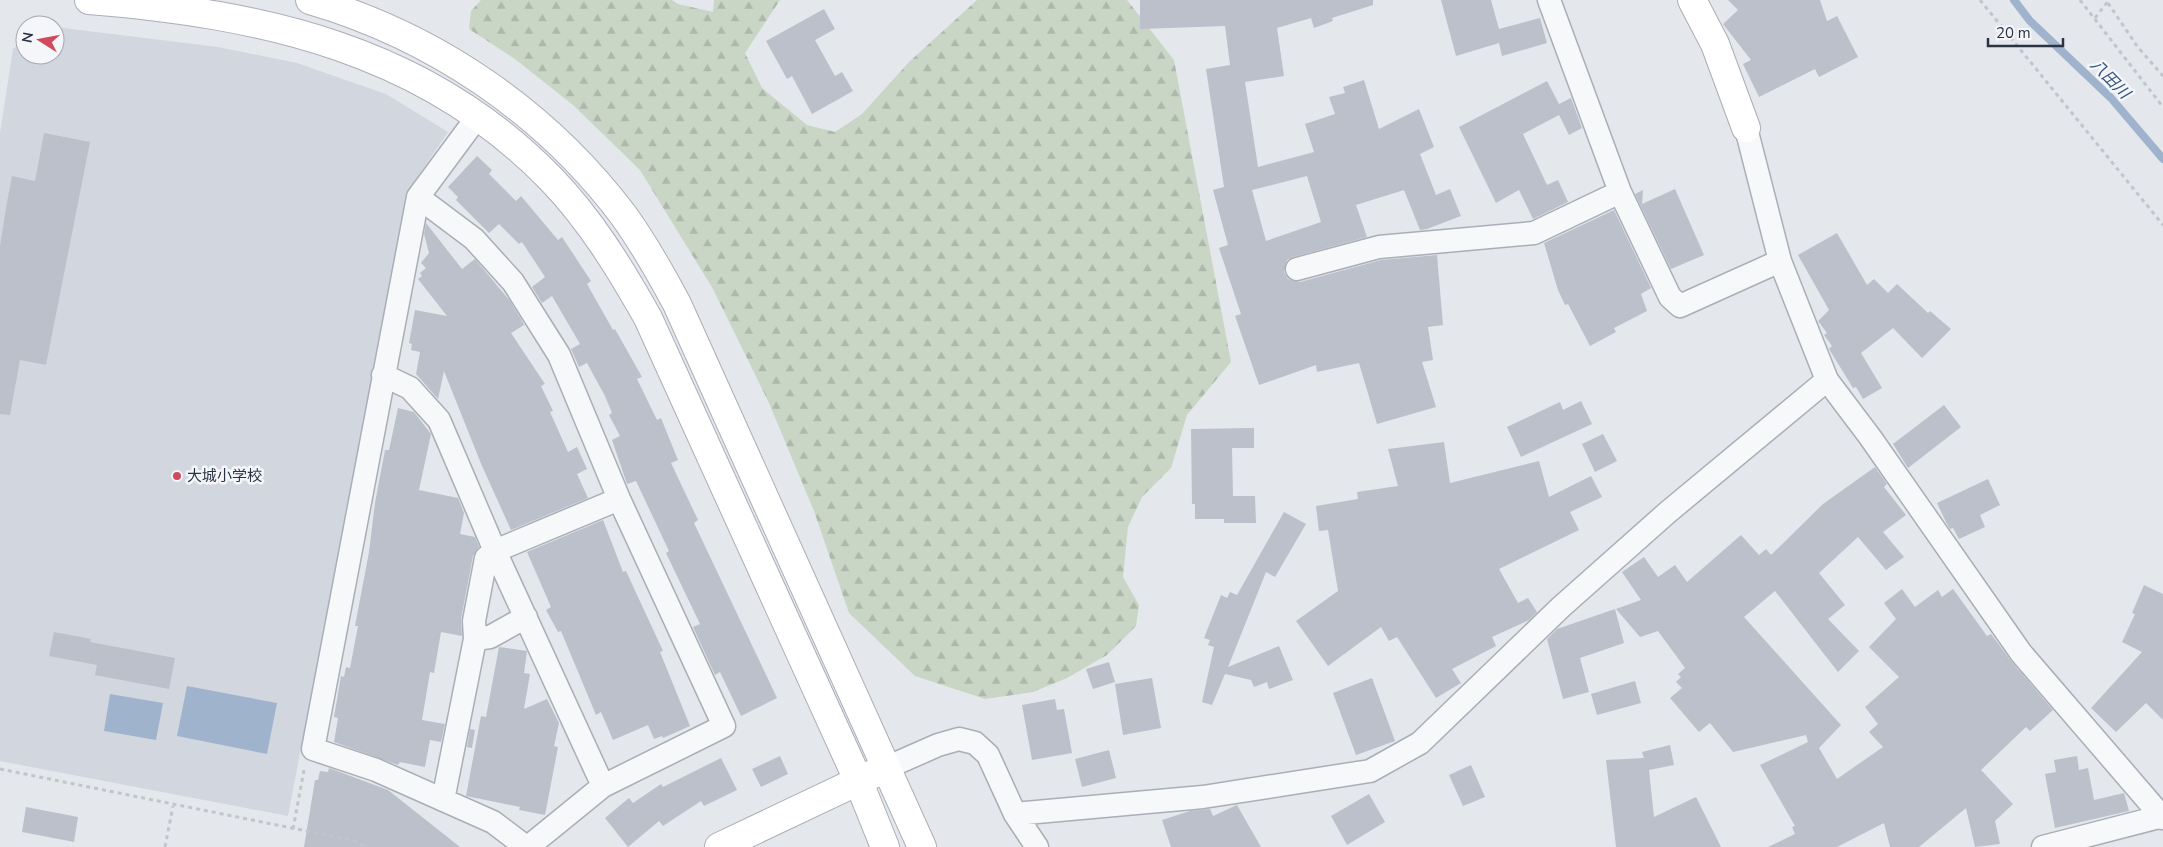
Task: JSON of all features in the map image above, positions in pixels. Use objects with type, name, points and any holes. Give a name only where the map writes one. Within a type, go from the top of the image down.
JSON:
[{"type":"street","points":[[89,0],[158,6],[293,32],[347,48],[400,69],[478,116],[551,179],[598,237],[644,311],[858,780],[885,847]]},
{"type":"street","points":[[310,0],[408,37],[487,84],[526,113],[568,152],[623,216],[652,259],[677,304],[888,767],[922,847]]},
{"type":"street","points":[[1550,0],[1620,192],[1670,296],[1680,306],[1780,262]]},
{"type":"street","points":[[1692,0],[1715,44],[1746,128],[1780,262],[1827,380],[1881,451],[2021,653],[2162,816],[2043,847]]},
{"type":"street","points":[[418,197],[474,238],[513,282],[559,355],[620,499],[724,726],[603,786],[527,847],[493,822],[376,770],[313,749],[418,197],[478,116]]},
{"type":"street","points":[[1297,269],[1379,247],[1534,233],[1620,192]]},
{"type":"street","points":[[383,375],[410,388],[439,420],[495,551],[603,786]]},
{"type":"street","points":[[1016,814],[1203,797],[1370,771],[1420,743],[1582,588],[1668,512],[1827,380]]},
{"type":"street","points":[[442,800],[475,639],[474,621],[486,558],[495,551],[620,499]]},
{"type":"street","points":[[475,639],[490,636],[526,617]]},
{"type":"street","points":[[719,847],[858,780],[945,743],[959,739],[975,743],[988,755],[1016,814],[1037,847]]},
{"type":"path","points":[[1980,0],[2163,225]]},
{"type":"path","points":[[2080,0],[2163,107]]},
{"type":"path","points":[[2095,18],[2108,1],[2137,46],[2163,76]]},
{"type":"path","points":[[293,829],[306,763],[313,749]]},
{"type":"path","points":[[0,769],[173,806],[356,841],[365,847]]},
{"type":"path","points":[[166,847],[173,806]]},
{"type":"shaded area","name":"大城小学校","points":[[65,28],[218,47],[297,63],[386,94],[448,132],[407,192],[288,816],[0,761],[0,133],[13,49],[15,48],[15,65],[65,65]]},
{"type":"green space","points":[[481,0],[672,0],[678,4],[713,12],[714,0],[780,0],[745,53],[762,88],[807,125],[835,132],[862,114],[909,62],[977,0],[1127,0],[1174,60],[1231,362],[1187,415],[1171,468],[1142,497],[1128,527],[1123,577],[1139,605],[1136,626],[1107,655],[1067,678],[1033,692],[985,699],[915,676],[849,613],[814,511],[769,403],[713,289],[640,170],[573,105],[515,59],[469,29],[471,11]]},
{"type":"water","points":[[187,686],[277,703],[267,754],[177,736]]},
{"type":"water","points":[[110,694],[163,703],[156,740],[104,731]]},
{"type":"building","points":[[1140,0],[1373,0],[1373,5],[1332,18],[1333,21],[1314,28],[1311,18],[1277,28],[1284,76],[1245,82],[1258,167],[1314,152],[1305,124],[1335,114],[1329,97],[1345,93],[1343,87],[1364,80],[1379,129],[1419,109],[1434,147],[1420,154],[1436,195],[1450,189],[1461,216],[1420,230],[1404,190],[1356,205],[1367,237],[1293,257],[1287,260],[1284,272],[1288,279],[1300,282],[1381,260],[1437,255],[1443,325],[1428,327],[1433,360],[1422,362],[1436,407],[1377,424],[1359,363],[1317,372],[1316,365],[1259,385],[1235,316],[1241,314],[1219,248],[1228,245],[1213,190],[1224,187],[1206,69],[1230,65],[1225,26],[1140,29]],"holes":[[[1307,176],[1321,222],[1266,241],[1252,190]]]},
{"type":"building","points":[[1441,0],[1491,0],[1499,29],[1540,18],[1547,43],[1502,56],[1499,43],[1456,56]]},
{"type":"building","points":[[1728,0],[1820,0],[1827,21],[1837,16],[1858,57],[1819,77],[1815,69],[1759,97],[1743,64],[1751,60],[1723,24],[1738,10]]},
{"type":"building","points":[[824,9],[835,29],[815,40],[835,76],[842,72],[853,91],[812,114],[792,76],[787,79],[766,41]]},
{"type":"building","points":[[1547,81],[1559,104],[1571,98],[1582,128],[1569,135],[1559,115],[1523,134],[1547,185],[1558,180],[1568,202],[1533,219],[1519,190],[1496,203],[1459,127]]},
{"type":"building","points":[[44,133],[90,142],[46,365],[20,360],[10,415],[0,414],[0,246],[12,176],[35,181]]},
{"type":"building","points":[[477,156],[492,170],[489,174],[516,201],[521,196],[558,240],[562,237],[591,281],[587,284],[642,377],[637,379],[657,420],[661,418],[678,460],[671,463],[698,520],[694,523],[777,698],[741,716],[720,672],[715,675],[693,627],[700,624],[666,553],[669,551],[636,481],[627,484],[612,440],[620,436],[609,415],[612,413],[605,396],[587,363],[579,367],[571,349],[580,344],[552,296],[542,303],[532,287],[545,277],[522,242],[519,244],[499,224],[489,233],[456,200],[458,197],[448,187]]},
{"type":"building","points":[[1675,189],[1704,255],[1671,269],[1635,194],[1643,190],[1642,204]]},
{"type":"building","points":[[1614,210],[1651,288],[1641,294],[1647,311],[1614,328],[1616,332],[1590,346],[1568,304],[1565,305],[1558,290],[1544,243]]},
{"type":"building","points":[[426,223],[462,269],[475,259],[510,301],[521,319],[524,325],[511,333],[545,384],[541,386],[553,411],[550,412],[568,452],[577,447],[587,469],[577,474],[588,498],[511,530],[482,466],[444,371],[438,399],[416,374],[420,352],[411,350],[412,344],[409,343],[415,310],[447,316],[418,279],[422,276],[420,273],[426,268],[421,263],[429,253],[424,234]]},
{"type":"building","points":[[1837,233],[1867,285],[1874,279],[1888,293],[1897,284],[1928,313],[1930,311],[1951,329],[1922,358],[1893,328],[1861,353],[1882,388],[1863,399],[1856,387],[1853,388],[1829,349],[1832,346],[1824,335],[1827,333],[1818,321],[1829,310],[1798,255]]},
{"type":"building","points":[[1581,401],[1592,424],[1521,457],[1507,427],[1560,402],[1563,410]]},
{"type":"building","points":[[1944,405],[1961,427],[1908,468],[1893,444]]},
{"type":"building","points":[[398,408],[414,412],[431,434],[419,490],[458,498],[464,513],[460,534],[475,537],[479,547],[473,556],[461,619],[462,636],[441,632],[434,673],[430,672],[422,720],[445,724],[441,742],[430,740],[425,767],[400,762],[398,765],[334,742],[338,718],[334,717],[341,676],[344,677],[346,667],[350,668],[358,626],[355,626],[369,552],[375,503],[385,450],[389,450]]},
{"type":"building","points":[[1254,428],[1254,448],[1232,448],[1233,496],[1255,496],[1256,523],[1224,523],[1224,519],[1195,519],[1195,504],[1192,504],[1191,429]]},
{"type":"building","points":[[1603,434],[1617,461],[1595,472],[1582,444]]},
{"type":"building","points":[[1444,442],[1450,483],[1539,461],[1549,497],[1591,476],[1602,497],[1570,512],[1579,530],[1499,569],[1518,603],[1528,598],[1537,612],[1529,620],[1492,637],[1496,646],[1452,669],[1461,683],[1436,698],[1397,637],[1389,641],[1381,627],[1328,666],[1296,621],[1338,591],[1328,530],[1319,531],[1316,506],[1358,499],[1357,492],[1398,486],[1388,449]]},
{"type":"building","points":[[1875,467],[1887,484],[1884,487],[1906,515],[1883,532],[1904,557],[1886,570],[1858,537],[1819,573],[1845,605],[1828,619],[1859,651],[1838,672],[1775,591],[1744,617],[1841,725],[1819,748],[1837,779],[1883,747],[1869,732],[1878,724],[1865,707],[1899,677],[1869,647],[1896,619],[1884,603],[1902,589],[1915,607],[1938,590],[1942,597],[1953,589],[1987,636],[1991,634],[2011,661],[2053,710],[2030,731],[2026,727],[1981,770],[2013,804],[1995,821],[2000,844],[1975,847],[1966,808],[1919,847],[1890,847],[1884,823],[1837,847],[1768,847],[1795,834],[1792,827],[1795,826],[1760,765],[1808,742],[1806,735],[1733,752],[1710,723],[1699,732],[1670,698],[1682,688],[1676,682],[1681,677],[1678,674],[1685,668],[1658,631],[1640,637],[1616,609],[1641,600],[1622,572],[1644,557],[1658,577],[1675,565],[1687,582],[1741,535],[1759,555],[1766,549],[1771,555],[1823,504]]},
{"type":"building","points":[[1988,479],[2000,505],[1980,515],[1985,527],[1959,539],[1953,528],[1950,529],[1937,503]]},
{"type":"building","points":[[1284,512],[1306,524],[1275,577],[1266,572],[1228,667],[1279,646],[1293,680],[1269,689],[1267,682],[1254,687],[1251,680],[1225,674],[1212,705],[1202,702],[1214,647],[1208,645],[1210,640],[1204,638],[1221,595],[1227,598],[1230,592],[1237,595]]},
{"type":"building","points":[[603,520],[623,572],[626,571],[663,651],[660,652],[690,726],[663,738],[662,736],[654,739],[648,725],[613,740],[601,712],[596,715],[561,631],[558,632],[546,610],[551,607],[527,552]]},
{"type":"building","points":[[2144,585],[2163,594],[2163,720],[2146,703],[2116,732],[2091,708],[2142,652],[2122,642],[2135,614],[2132,613]]},
{"type":"building","points":[[1615,609],[1624,643],[1580,658],[1589,692],[1563,699],[1547,639],[1557,629]]},
{"type":"building","points":[[54,632],[91,639],[90,642],[175,658],[169,689],[95,675],[97,665],[49,656]]},
{"type":"building","points":[[499,647],[527,651],[524,673],[530,674],[524,709],[547,699],[559,723],[554,746],[558,747],[545,815],[519,810],[520,807],[466,796],[481,716],[486,717]]},
{"type":"building","points":[[1109,662],[1115,682],[1093,689],[1086,669]]},
{"type":"building","points":[[1152,678],[1161,728],[1123,735],[1115,684]]},
{"type":"building","points":[[1372,678],[1395,741],[1356,755],[1333,693]]},
{"type":"building","points":[[1635,681],[1641,703],[1597,715],[1591,694]]},
{"type":"building","points":[[1055,699],[1057,710],[1064,709],[1072,753],[1032,760],[1022,705]]},
{"type":"building","points":[[470,729],[475,730],[472,748],[467,747]]},
{"type":"building","points":[[1670,745],[1674,765],[1649,770],[1654,817],[1696,797],[1721,847],[1616,847],[1606,760],[1644,758],[1642,752]]},
{"type":"building","points":[[1109,750],[1116,778],[1082,787],[1075,759]]},
{"type":"building","points":[[780,756],[788,774],[761,787],[752,769]]},
{"type":"building","points":[[2077,756],[2079,770],[2088,768],[2094,800],[2124,793],[2129,811],[2055,828],[2045,774],[2056,772],[2054,760]]},
{"type":"building","points":[[721,758],[737,790],[704,806],[701,801],[663,826],[659,821],[628,847],[605,818],[629,798],[633,803],[661,784],[663,787]]},
{"type":"building","points":[[1471,765],[1485,797],[1463,806],[1449,775]]},
{"type":"building","points":[[329,768],[388,790],[460,847],[304,847],[315,780],[318,780],[320,771],[328,772]]},
{"type":"building","points":[[1369,794],[1385,822],[1347,845],[1331,816]]},
{"type":"building","points":[[1237,805],[1261,847],[1171,847],[1162,820],[1190,811],[1210,809],[1213,816]]},
{"type":"building","points":[[26,807],[78,817],[74,842],[22,832]]},
{"type":"waterway","name":"八田川","points":[[2014,0],[2030,21],[2111,98],[2163,159]]},
{"type":"place","name":"大城小学校","points":[[177,476]]}]
